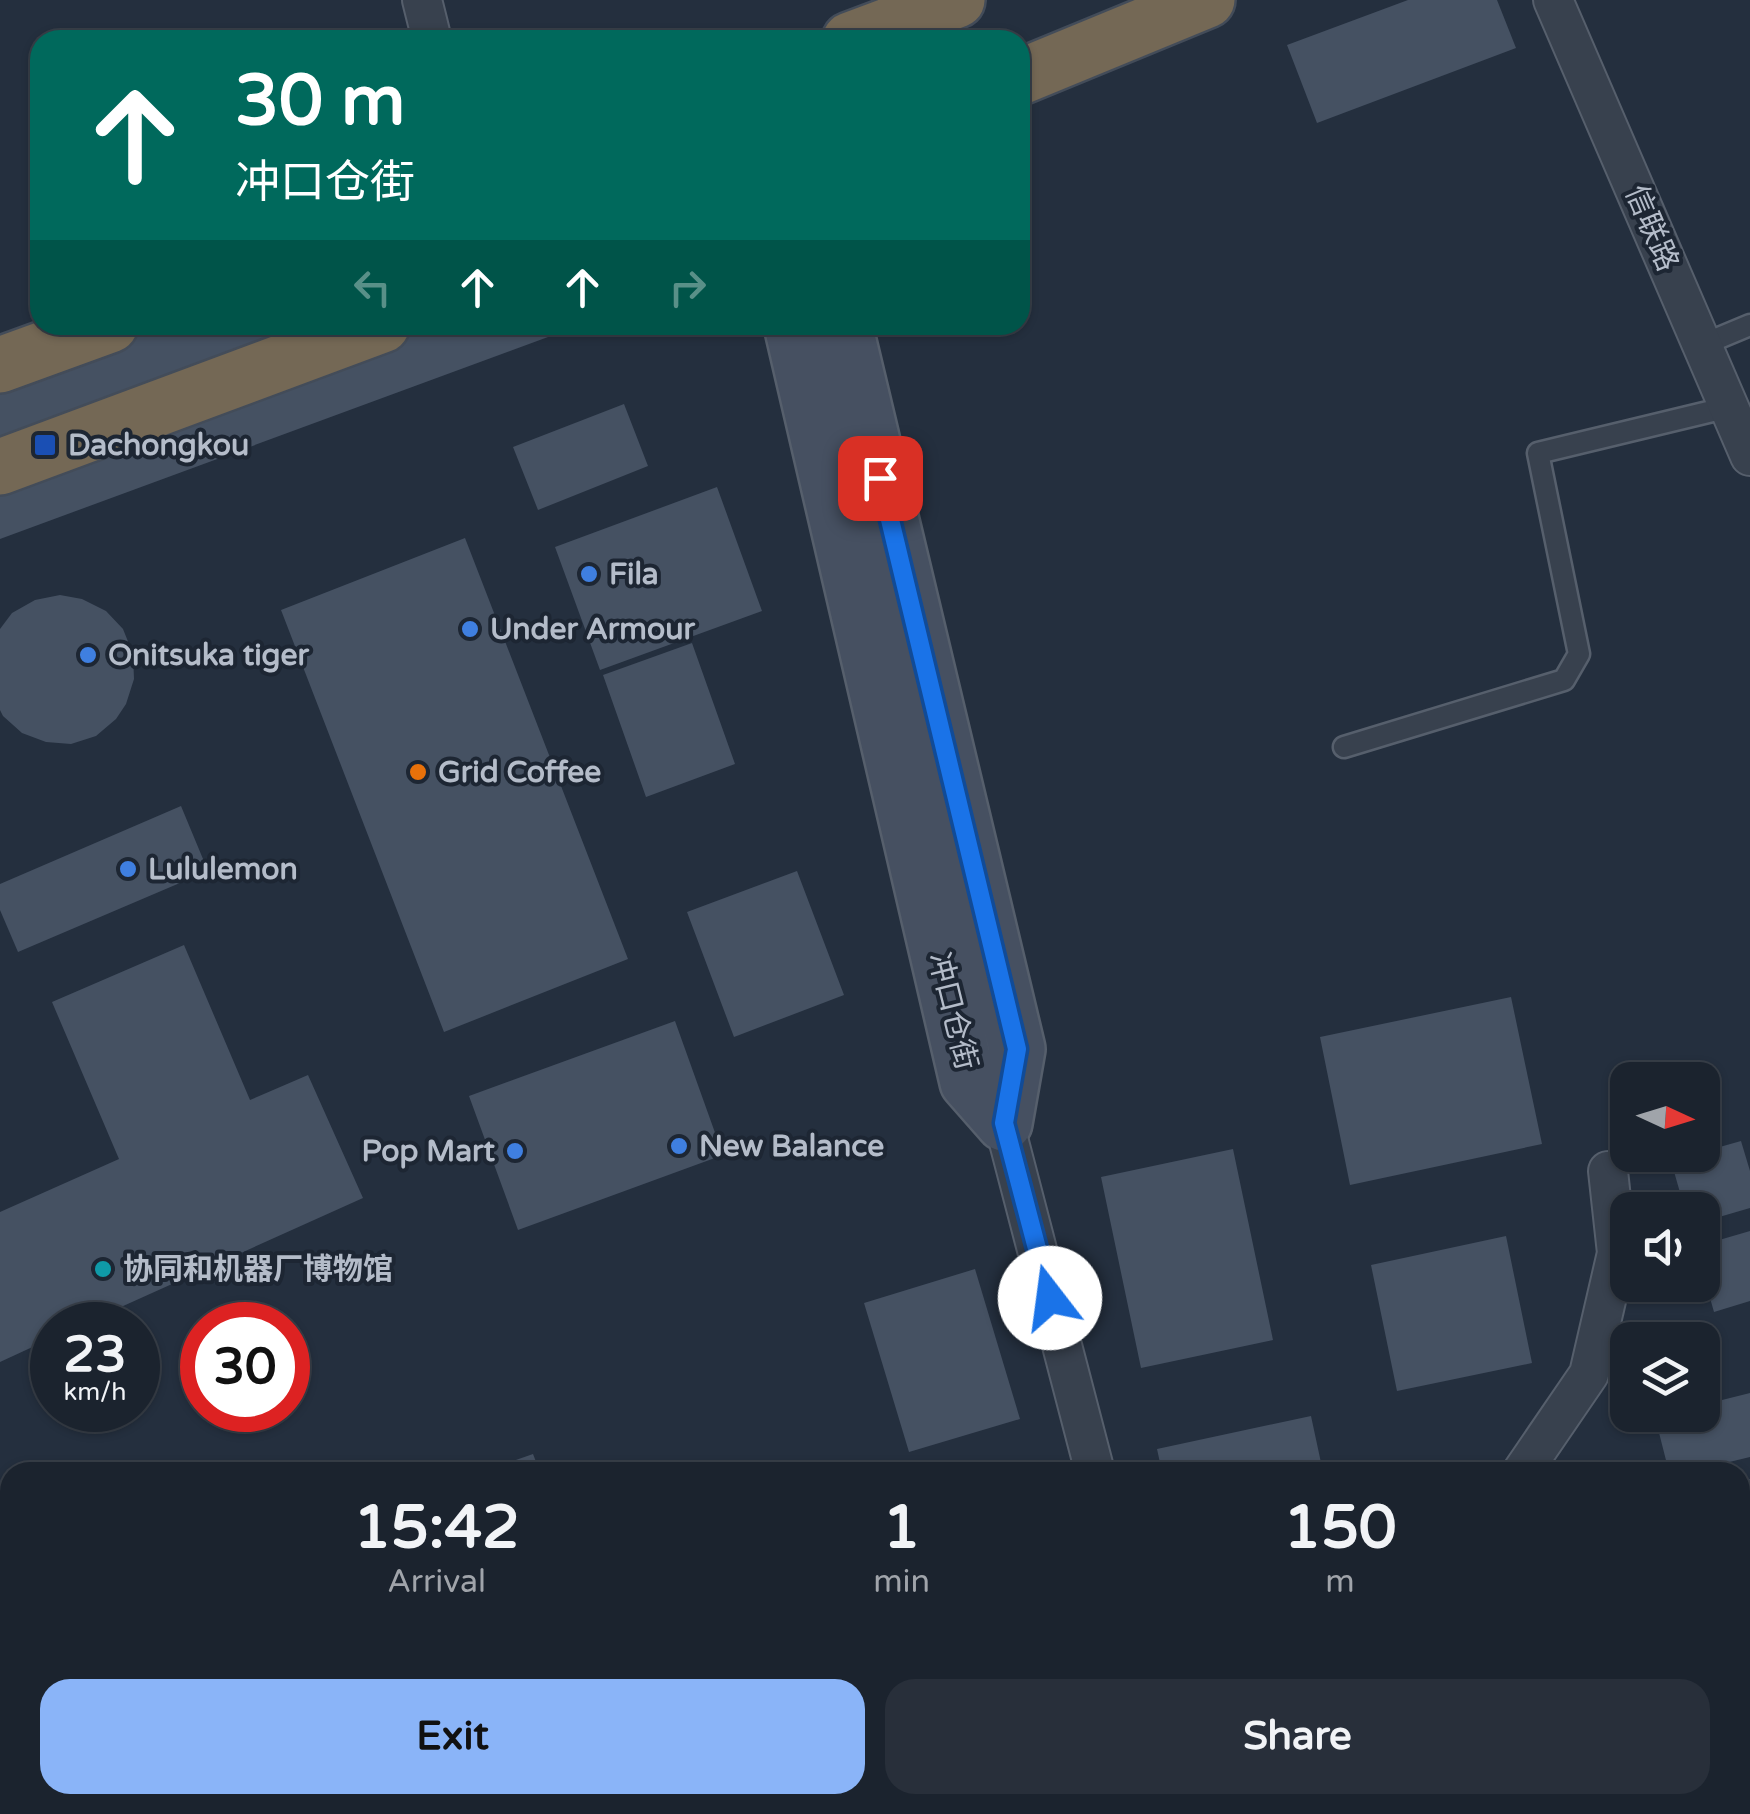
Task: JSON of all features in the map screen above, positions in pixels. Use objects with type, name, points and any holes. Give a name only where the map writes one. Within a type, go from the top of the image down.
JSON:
[{"type":"highway","points":[[877,30],[957,0]]},
{"type":"highway","points":[[1030,73],[1207,0]]},
{"type":"highway","points":[[0,365],[82,335]]},
{"type":"highway","points":[[0,467],[355,335]]},
{"type":"street","points":[[422,0],[430,30]]},
{"type":"street","name":"信联路","points":[[1553,0],[1750,456]]},
{"type":"street","name":"冲口仓街","points":[[794,335],[968,1082],[1004,1123]]},
{"type":"street","name":"冲口仓街","points":[[846,335],[1017,1049],[1004,1123]]},
{"type":"street","points":[[1004,1123],[1092,1462]]},
{"type":"street","points":[[1529,1462],[1588,1374],[1616,1253],[1608,1171]]},
{"type":"lane","points":[[1702,345],[1750,325]]},
{"type":"lane","points":[[1344,747],[1564,680],[1579,654],[1538,453],[1729,406]]},
{"type":"building","points":[[1408,0],[1497,0],[1516,48],[1317,123],[1287,45]]},
{"type":"building","points":[[108,335],[553,335],[0,539],[0,375]]},
{"type":"building","points":[[624,404],[648,466],[538,510],[513,447]]},
{"type":"building","points":[[717,487],[762,611],[600,670],[555,547]]},
{"type":"building","points":[[465,538],[628,959],[444,1032],[281,610]]},
{"type":"building","points":[[60,595],[82,599],[106,611],[123,629],[133,654],[134,679],[116,719],[96,736],[71,744],[46,742],[22,733],[0,710],[0,629],[12,613],[35,600]]},
{"type":"building","points":[[692,643],[735,764],[646,797],[603,675]]},
{"type":"building","points":[[181,806],[208,871],[18,952],[0,910],[0,884]]},
{"type":"building","points":[[797,871],[844,995],[734,1037],[687,912]]},
{"type":"building","name":"协同和机器厂博物馆","points":[[184,945],[250,1100],[308,1075],[363,1198],[132,1302],[30,1302],[30,1348],[0,1362],[0,1212],[119,1159],[52,1002]]},
{"type":"building","points":[[1511,997],[1542,1144],[1350,1185],[1320,1037]]},
{"type":"building","points":[[675,1021],[723,1155],[518,1230],[469,1096]]},
{"type":"building","points":[[1741,1141],[1750,1171],[1750,1208],[1720,1217],[1720,1192],[1680,1192],[1674,1172],[1720,1172],[1720,1147]]},
{"type":"building","points":[[1233,1149],[1273,1340],[1141,1368],[1101,1177]]},
{"type":"building","points":[[1750,1231],[1750,1301],[1714,1312],[1711,1302],[1720,1302],[1720,1240]]},
{"type":"building","points":[[1506,1236],[1532,1363],[1397,1391],[1371,1265]]},
{"type":"building","points":[[975,1269],[1020,1419],[909,1452],[864,1303]]},
{"type":"building","points":[[1750,1393],[1750,1457],[1729,1462],[1666,1462],[1659,1432],[1720,1432],[1720,1400]]},
{"type":"building","points":[[1311,1416],[1321,1462],[1160,1462],[1157,1449]]},
{"type":"building","points":[[533,1454],[536,1462],[510,1462]]},
{"type":"place","name":"Dachongkou","points":[[45,445]]},
{"type":"place","name":"Fila","points":[[589,574]]},
{"type":"place","name":"Under Armour","points":[[470,629]]},
{"type":"place","name":"Onitsuka tiger","points":[[88,655]]},
{"type":"place","name":"Grid Coffee","points":[[418,772]]},
{"type":"place","name":"Lululemon","points":[[128,869]]},
{"type":"place","name":"New Balance","points":[[679,1146]]},
{"type":"place","name":"Pop Mart","points":[[515,1151]]},
{"type":"place","name":"协同和机器厂博物馆","points":[[103,1269]]},
{"type":"route","points":[[880,478],[1017,1049],[1004,1123],[1050,1298]]}]
